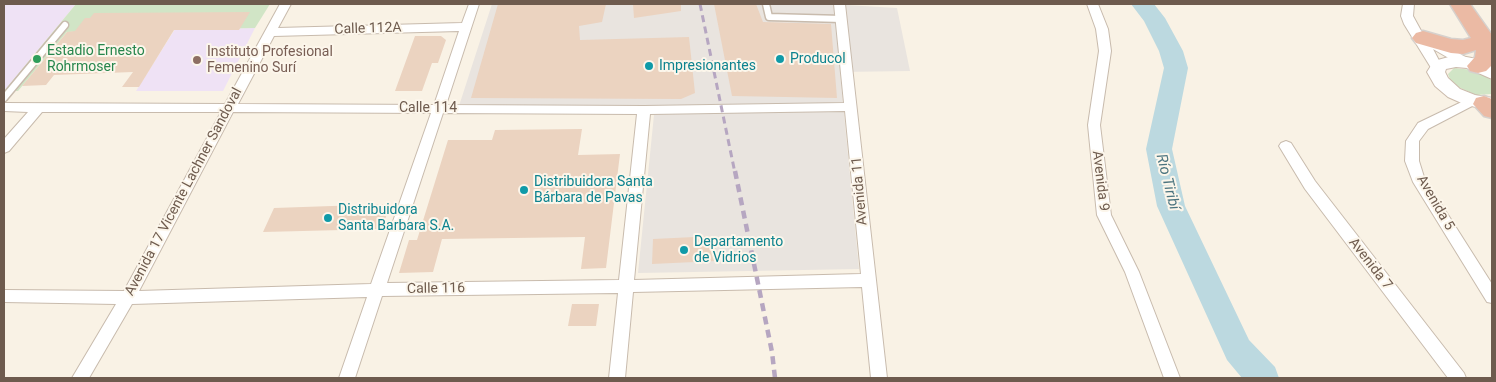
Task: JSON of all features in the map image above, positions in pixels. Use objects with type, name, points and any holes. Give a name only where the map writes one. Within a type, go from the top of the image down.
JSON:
[{"type":"highway","points":[[1460,4],[1483,37],[1487,46],[1487,53],[1478,67]]},
{"type":"highway","points":[[1418,34],[1451,46],[1463,47],[1473,46],[1480,42],[1483,37]]},
{"type":"street","name":"Avenida 17 Vicente Lachner Sandoval","points":[[80,378],[128,298],[284,4]]},
{"type":"street","points":[[347,378],[474,4]]},
{"type":"street","name":"Avenida 11","points":[[840,4],[879,378]]},
{"type":"street","name":"Avenida 9","points":[[1092,4],[1102,29],[1105,52],[1094,125],[1104,215],[1132,272],[1172,378]]},
{"type":"street","points":[[1408,4],[1406,16],[1427,49],[1437,68],[1438,77],[1446,88],[1485,105]]},
{"type":"street","name":"Calle 112A","points":[[270,32],[466,27]]},
{"type":"street","points":[[1418,34],[1478,67]]},
{"type":"street","points":[[1437,68],[1444,62],[1478,67]]},
{"type":"street","name":"Avenida 5","points":[[1485,105],[1423,126],[1413,141],[1412,161],[1418,178],[1492,297]]},
{"type":"street","name":"Calle 114","points":[[4,107],[644,110],[852,108]]},
{"type":"street","points":[[4,148],[38,108]]},
{"type":"street","points":[[617,378],[644,110]]},
{"type":"street","name":"Avenida 7","points":[[1286,146],[1310,185],[1458,378]]},
{"type":"street","name":"Calle 116","points":[[4,296],[128,298],[377,290],[868,280]]},
{"type":"lane","points":[[766,4],[769,17],[842,19]]},
{"type":"lane","points":[[4,98],[65,25]]},
{"type":"shaded area","points":[[4,4],[76,4],[4,91]]},
{"type":"shaded area","points":[[492,4],[828,4],[897,8],[910,71],[840,72],[859,269],[638,273],[655,105],[458,109]]},
{"type":"shaded area","name":"Instituto Profesional Femenino Surí","points":[[255,28],[223,91],[136,91],[175,29]]},
{"type":"green space","name":"Estadio Ernesto Rohrmoser","points":[[76,4],[270,4],[255,28],[67,32],[18,91],[4,91]]},
{"type":"green space","points":[[1454,68],[1473,70],[1487,77],[1492,81],[1492,94],[1476,95],[1456,86],[1451,82],[1448,74]]},
{"type":"building","points":[[498,4],[606,4],[602,22],[579,26],[580,40],[689,37],[695,93],[681,99],[471,98]]},
{"type":"building","points":[[633,4],[681,4],[681,11],[634,18]]},
{"type":"building","name":"Producol","points":[[714,4],[756,4],[763,22],[831,24],[837,98],[732,96]]},
{"type":"building","points":[[250,12],[239,30],[174,30],[139,87],[122,87],[133,72],[54,75],[46,85],[22,86],[67,32],[75,31],[85,18],[90,18],[94,13]]},
{"type":"building","points":[[415,36],[441,36],[446,40],[438,63],[432,63],[422,91],[395,91]]},
{"type":"building","name":"Distribuidora Santa Bárbara de Pavas","points":[[582,129],[578,155],[620,154],[606,268],[581,269],[585,237],[442,239],[433,272],[399,273],[409,240],[417,240],[448,140],[492,140],[495,130]]},
{"type":"building","name":"Distribuidora Santa Barbara S.A.","points":[[390,204],[382,229],[263,232],[274,208]]},
{"type":"building","name":"Departamento de Vidrios","points":[[715,236],[716,261],[652,264],[653,239]]},
{"type":"building","points":[[572,304],[599,304],[596,326],[568,326]]},
{"type":"waterway","name":"Río Tiribí","points":[[1142,4],[1154,18],[1171,51],[1176,68],[1159,149],[1171,206],[1238,350],[1263,378]]},
{"type":"railway","points":[[700,4],[735,173]]},
{"type":"railway","points":[[735,171],[772,352],[775,378]]},
{"type":"place","name":"Estadio Ernesto Rohrmoser","points":[[37,59]]},
{"type":"place","name":"Producol","points":[[780,59]]},
{"type":"place","name":"Instituto Profesional Femenino Surí","points":[[197,60]]},
{"type":"place","name":"Impresionantes","points":[[649,66]]},
{"type":"place","name":"Distribuidora Santa Bárbara de Pavas","points":[[524,190]]},
{"type":"place","name":"Distribuidora Santa Barbara S.A.","points":[[328,218]]},
{"type":"place","name":"Departamento de Vidrios","points":[[684,250]]}]
